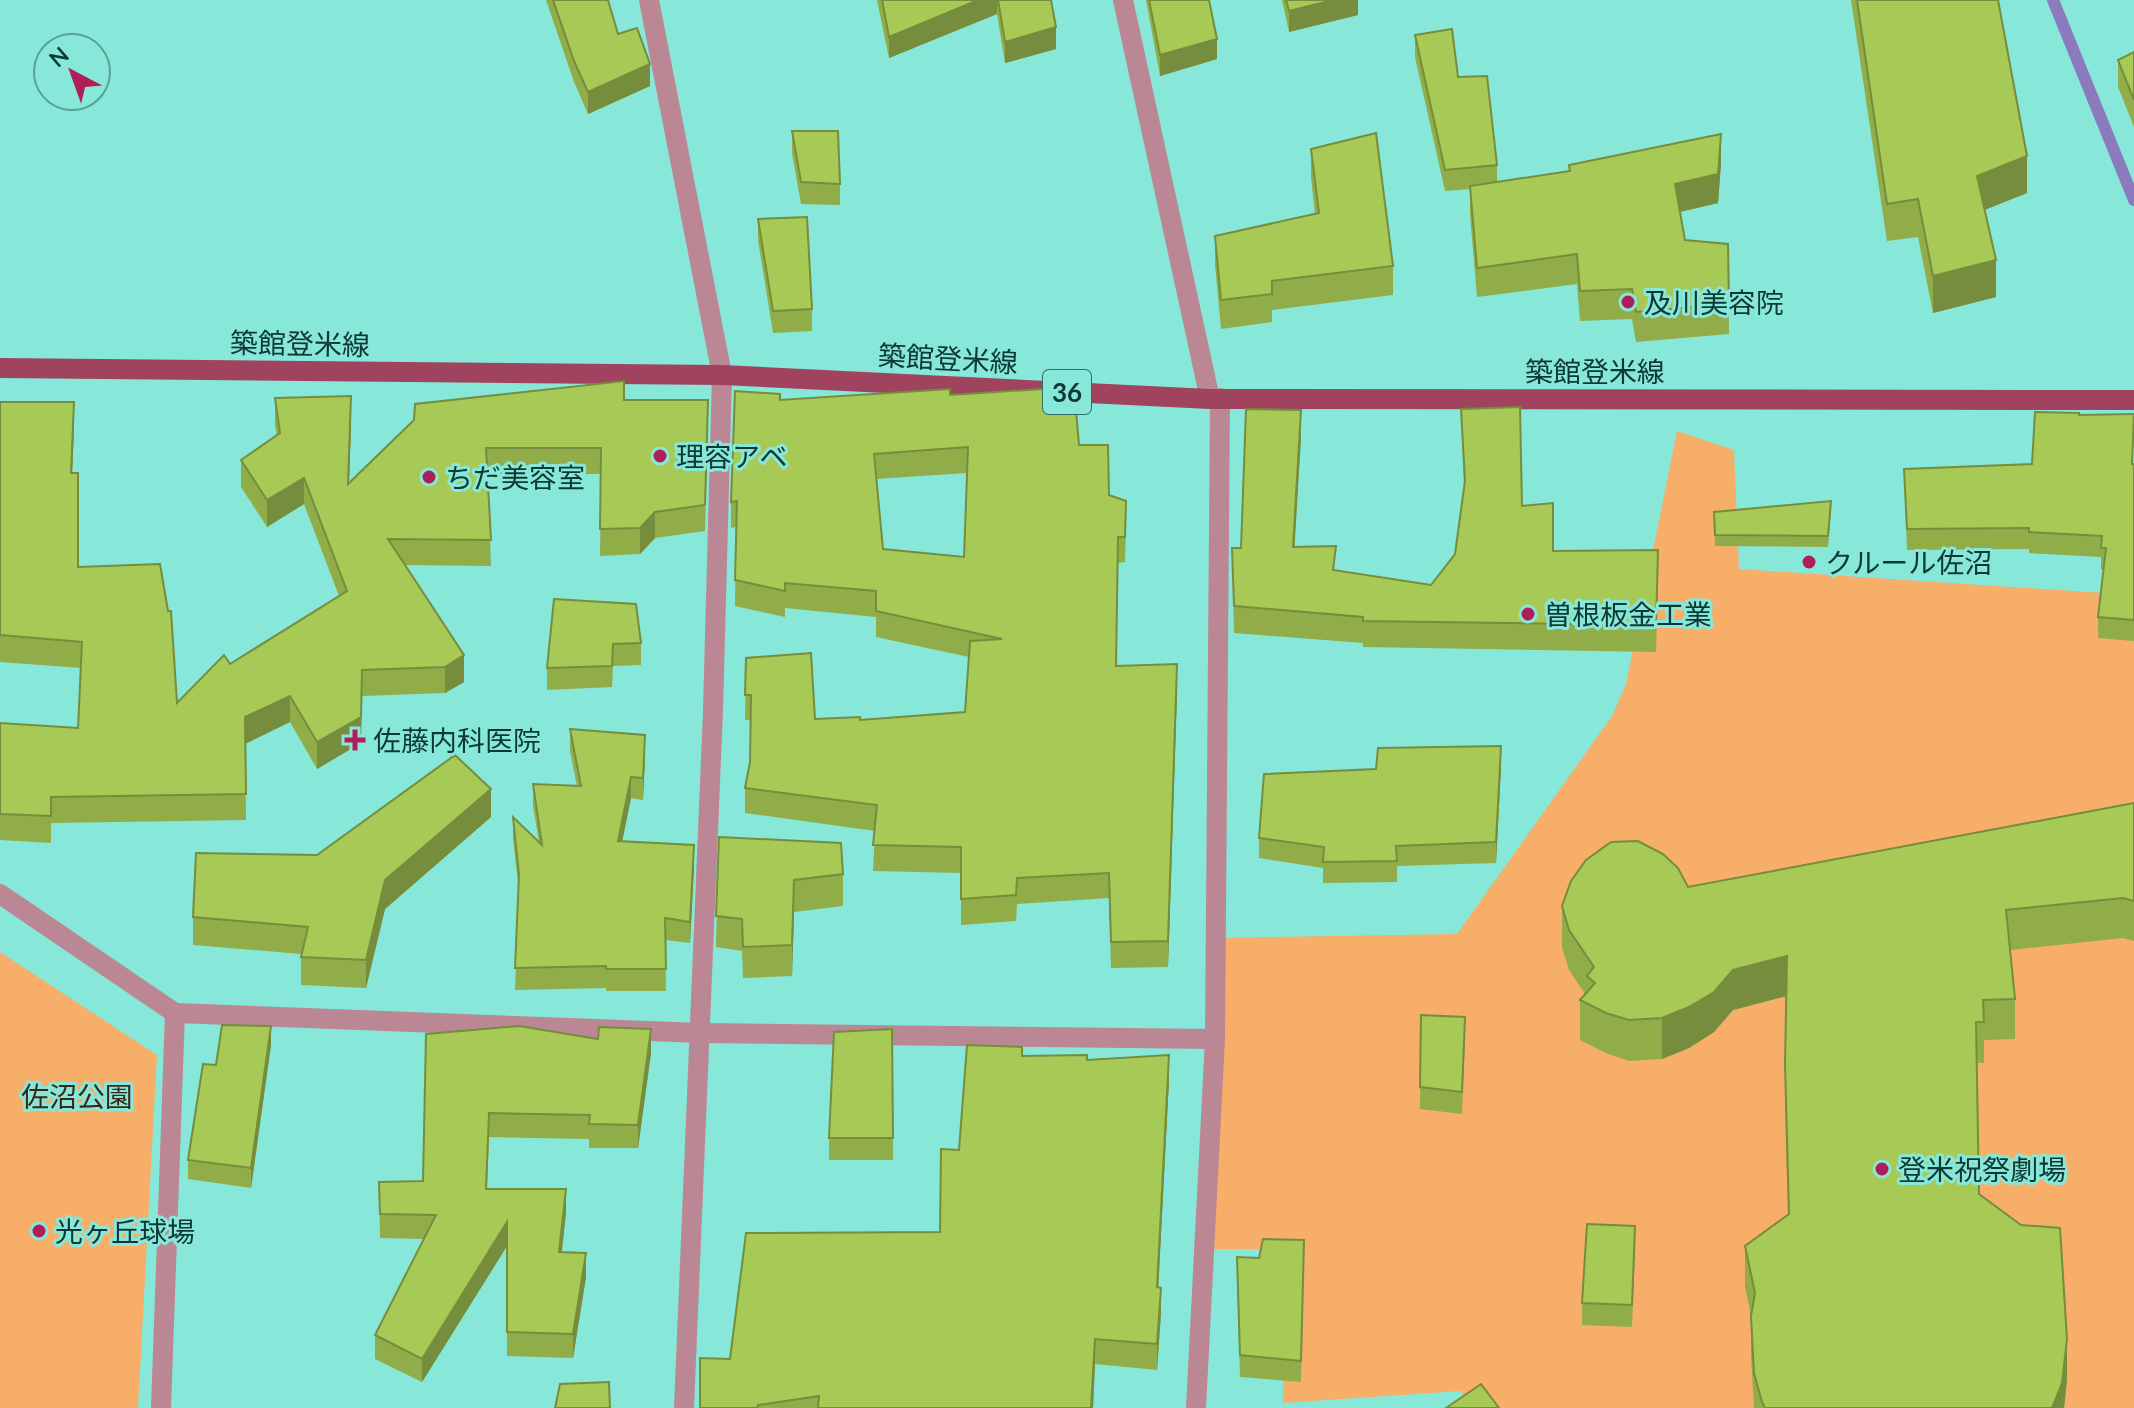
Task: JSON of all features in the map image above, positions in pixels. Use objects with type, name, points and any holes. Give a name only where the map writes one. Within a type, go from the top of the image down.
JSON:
[{"type":"main road","name":"築館登米線","points":[[0,368],[722,375],[1215,398],[2134,400]]},
{"type":"street","points":[[649,0],[722,375],[713,711],[684,1408]]},
{"type":"street","points":[[1123,0],[1215,398],[1215,1039],[1196,1408]]},
{"type":"street","points":[[0,894],[175,1013],[701,1033],[1215,1039]]},
{"type":"street","points":[[161,1408],[175,1013]]},
{"type":"green space","points":[[1677,431],[1734,450],[1739,569],[2134,595],[2134,1408],[1473,1408],[1460,1391],[1283,1403],[1285,1249],[1208,1249],[1210,938],[1457,934],[1612,716],[1626,684]]},
{"type":"green space","name":"佐沼公園","points":[[0,952],[157,1055],[138,1408],[0,1408]]},
{"type":"building","points":[[553,0],[608,0],[618,34],[637,28],[650,64],[588,92]]},
{"type":"building","points":[[882,0],[978,0],[889,37]]},
{"type":"building","points":[[998,0],[1051,0],[1056,27],[1005,42]]},
{"type":"building","points":[[1149,0],[1209,0],[1217,39],[1160,55]]},
{"type":"building","points":[[1286,0],[1333,0],[1289,11]]},
{"type":"building","points":[[1857,0],[1998,0],[2027,156],[1977,176],[1996,260],[1933,276],[1918,199],[1887,204]]},
{"type":"building","points":[[1452,29],[1458,77],[1487,76],[1497,165],[1445,170],[1415,35]]},
{"type":"building","points":[[2134,52],[2134,100],[2118,60]]},
{"type":"building","points":[[792,131],[838,131],[840,184],[801,182]]},
{"type":"building","points":[[1376,133],[1393,266],[1272,281],[1272,294],[1221,300],[1215,236],[1319,213],[1311,149]]},
{"type":"building","points":[[1721,134],[1718,174],[1675,184],[1685,240],[1728,244],[1729,304],[1636,312],[1632,289],[1580,291],[1577,254],[1477,268],[1470,186],[1570,171],[1569,165]]},
{"type":"building","points":[[807,217],[812,309],[773,311],[758,219]]},
{"type":"building","points":[[624,381],[624,400],[708,400],[705,505],[655,512],[640,528],[600,529],[601,448],[486,448],[491,540],[388,539],[464,655],[445,667],[362,670],[361,717],[317,742],[290,696],[245,717],[246,794],[51,797],[51,816],[0,814],[0,723],[78,728],[82,642],[0,635],[0,402],[74,402],[71,473],[78,473],[78,567],[160,564],[168,611],[171,611],[177,703],[224,655],[230,664],[347,591],[304,478],[267,500],[241,460],[280,433],[275,398],[351,396],[348,484],[414,420],[415,404]]},
{"type":"building","points":[[1074,387],[1079,445],[1108,445],[1109,495],[1126,501],[1125,537],[1118,537],[1116,666],[1177,664],[1168,941],[1111,942],[1109,873],[1017,878],[1016,895],[961,899],[961,847],[873,845],[877,805],[745,788],[750,762],[751,695],[745,695],[746,658],[811,653],[815,719],[860,717],[860,720],[965,712],[970,641],[1002,639],[876,611],[876,591],[785,583],[785,591],[735,580],[737,501],[731,502],[735,391],[780,394],[780,400],[950,389],[950,395]],"holes":[[[968,447],[964,557],[883,549],[874,454]]]},
{"type":"building","points":[[1520,407],[1522,506],[1553,503],[1553,551],[1658,550],[1656,625],[1363,621],[1363,617],[1234,606],[1232,548],[1241,548],[1246,409],[1301,410],[1293,547],[1336,546],[1333,570],[1431,585],[1455,554],[1465,481],[1461,409]]},
{"type":"building","points":[[2035,412],[2134,414],[2134,620],[2098,617],[2106,548],[2101,548],[2102,536],[2029,532],[2029,528],[1907,529],[1904,469],[2032,464]]},
{"type":"building","points":[[1831,501],[1828,536],[1715,535],[1714,512]]},
{"type":"building","points":[[554,599],[636,604],[641,643],[613,644],[612,666],[547,668]]},
{"type":"building","points":[[570,729],[645,735],[643,778],[631,777],[618,841],[694,845],[690,922],[665,918],[666,969],[606,969],[606,966],[515,968],[519,875],[513,817],[542,845],[533,784],[581,786]]},
{"type":"building","points":[[1501,746],[1496,842],[1396,846],[1397,861],[1323,862],[1324,847],[1259,838],[1264,774],[1376,769],[1378,748]]},
{"type":"building","points":[[455,755],[491,789],[385,880],[366,960],[301,957],[308,927],[193,917],[196,853],[317,855]]},
{"type":"building","name":"登米祝祭劇場","points":[[2134,803],[2134,901],[2123,898],[2006,910],[2015,999],[1983,1000],[1984,1022],[1976,1022],[1979,1194],[2021,1225],[2060,1228],[2067,1339],[2062,1383],[2052,1408],[1765,1408],[1754,1373],[1751,1316],[1755,1293],[1745,1246],[1789,1214],[1785,1064],[1787,956],[1733,970],[1714,992],[1662,1018],[1629,1020],[1606,1013],[1580,1000],[1595,983],[1587,976],[1594,967],[1569,930],[1562,906],[1571,881],[1586,860],[1611,842],[1638,841],[1663,854],[1678,868],[1688,887]]},
{"type":"building","points":[[719,837],[841,843],[843,874],[794,880],[792,945],[743,947],[742,919],[716,916]]},
{"type":"building","points":[[1421,1015],[1465,1017],[1462,1092],[1420,1087]]},
{"type":"building","points":[[222,1025],[271,1026],[251,1168],[188,1160],[203,1064],[216,1065]]},
{"type":"building","points":[[519,1026],[598,1039],[599,1027],[651,1029],[638,1125],[589,1124],[590,1115],[489,1113],[486,1189],[566,1189],[559,1252],[586,1253],[573,1334],[507,1332],[507,1222],[422,1359],[375,1335],[436,1215],[380,1214],[379,1182],[423,1181],[426,1034]]},
{"type":"building","points":[[892,1029],[893,1138],[829,1138],[834,1032]]},
{"type":"building","points":[[967,1045],[1022,1047],[1022,1056],[1087,1055],[1087,1060],[1169,1055],[1157,1344],[1095,1339],[1091,1408],[818,1408],[819,1396],[758,1405],[757,1408],[700,1408],[700,1358],[730,1359],[746,1233],[940,1232],[941,1149],[959,1150]]},
{"type":"building","points":[[1587,1224],[1635,1226],[1632,1305],[1582,1303]]},
{"type":"building","points":[[1263,1239],[1304,1240],[1301,1361],[1240,1355],[1237,1257],[1259,1258]]},
{"type":"building","points":[[609,1382],[610,1408],[555,1408],[560,1384]]},
{"type":"building","points":[[1481,1384],[1499,1408],[1446,1408]]},
{"type":"waterway","points":[[2053,0],[2134,200]]},
{"type":"place","name":"及川美容院","points":[[1628,302]]},
{"type":"place","name":"理容アベ","points":[[660,456]]},
{"type":"place","name":"ちだ美容室","points":[[429,477]]},
{"type":"place","name":"クルール佐沼","points":[[1809,562]]},
{"type":"place","name":"曽根板金工業","points":[[1528,614]]},
{"type":"place","name":"佐藤内科医院","points":[[355,740]]},
{"type":"place","name":"登米祝祭劇場","points":[[1882,1169]]},
{"type":"place","name":"光ヶ丘球場","points":[[39,1231]]}]
